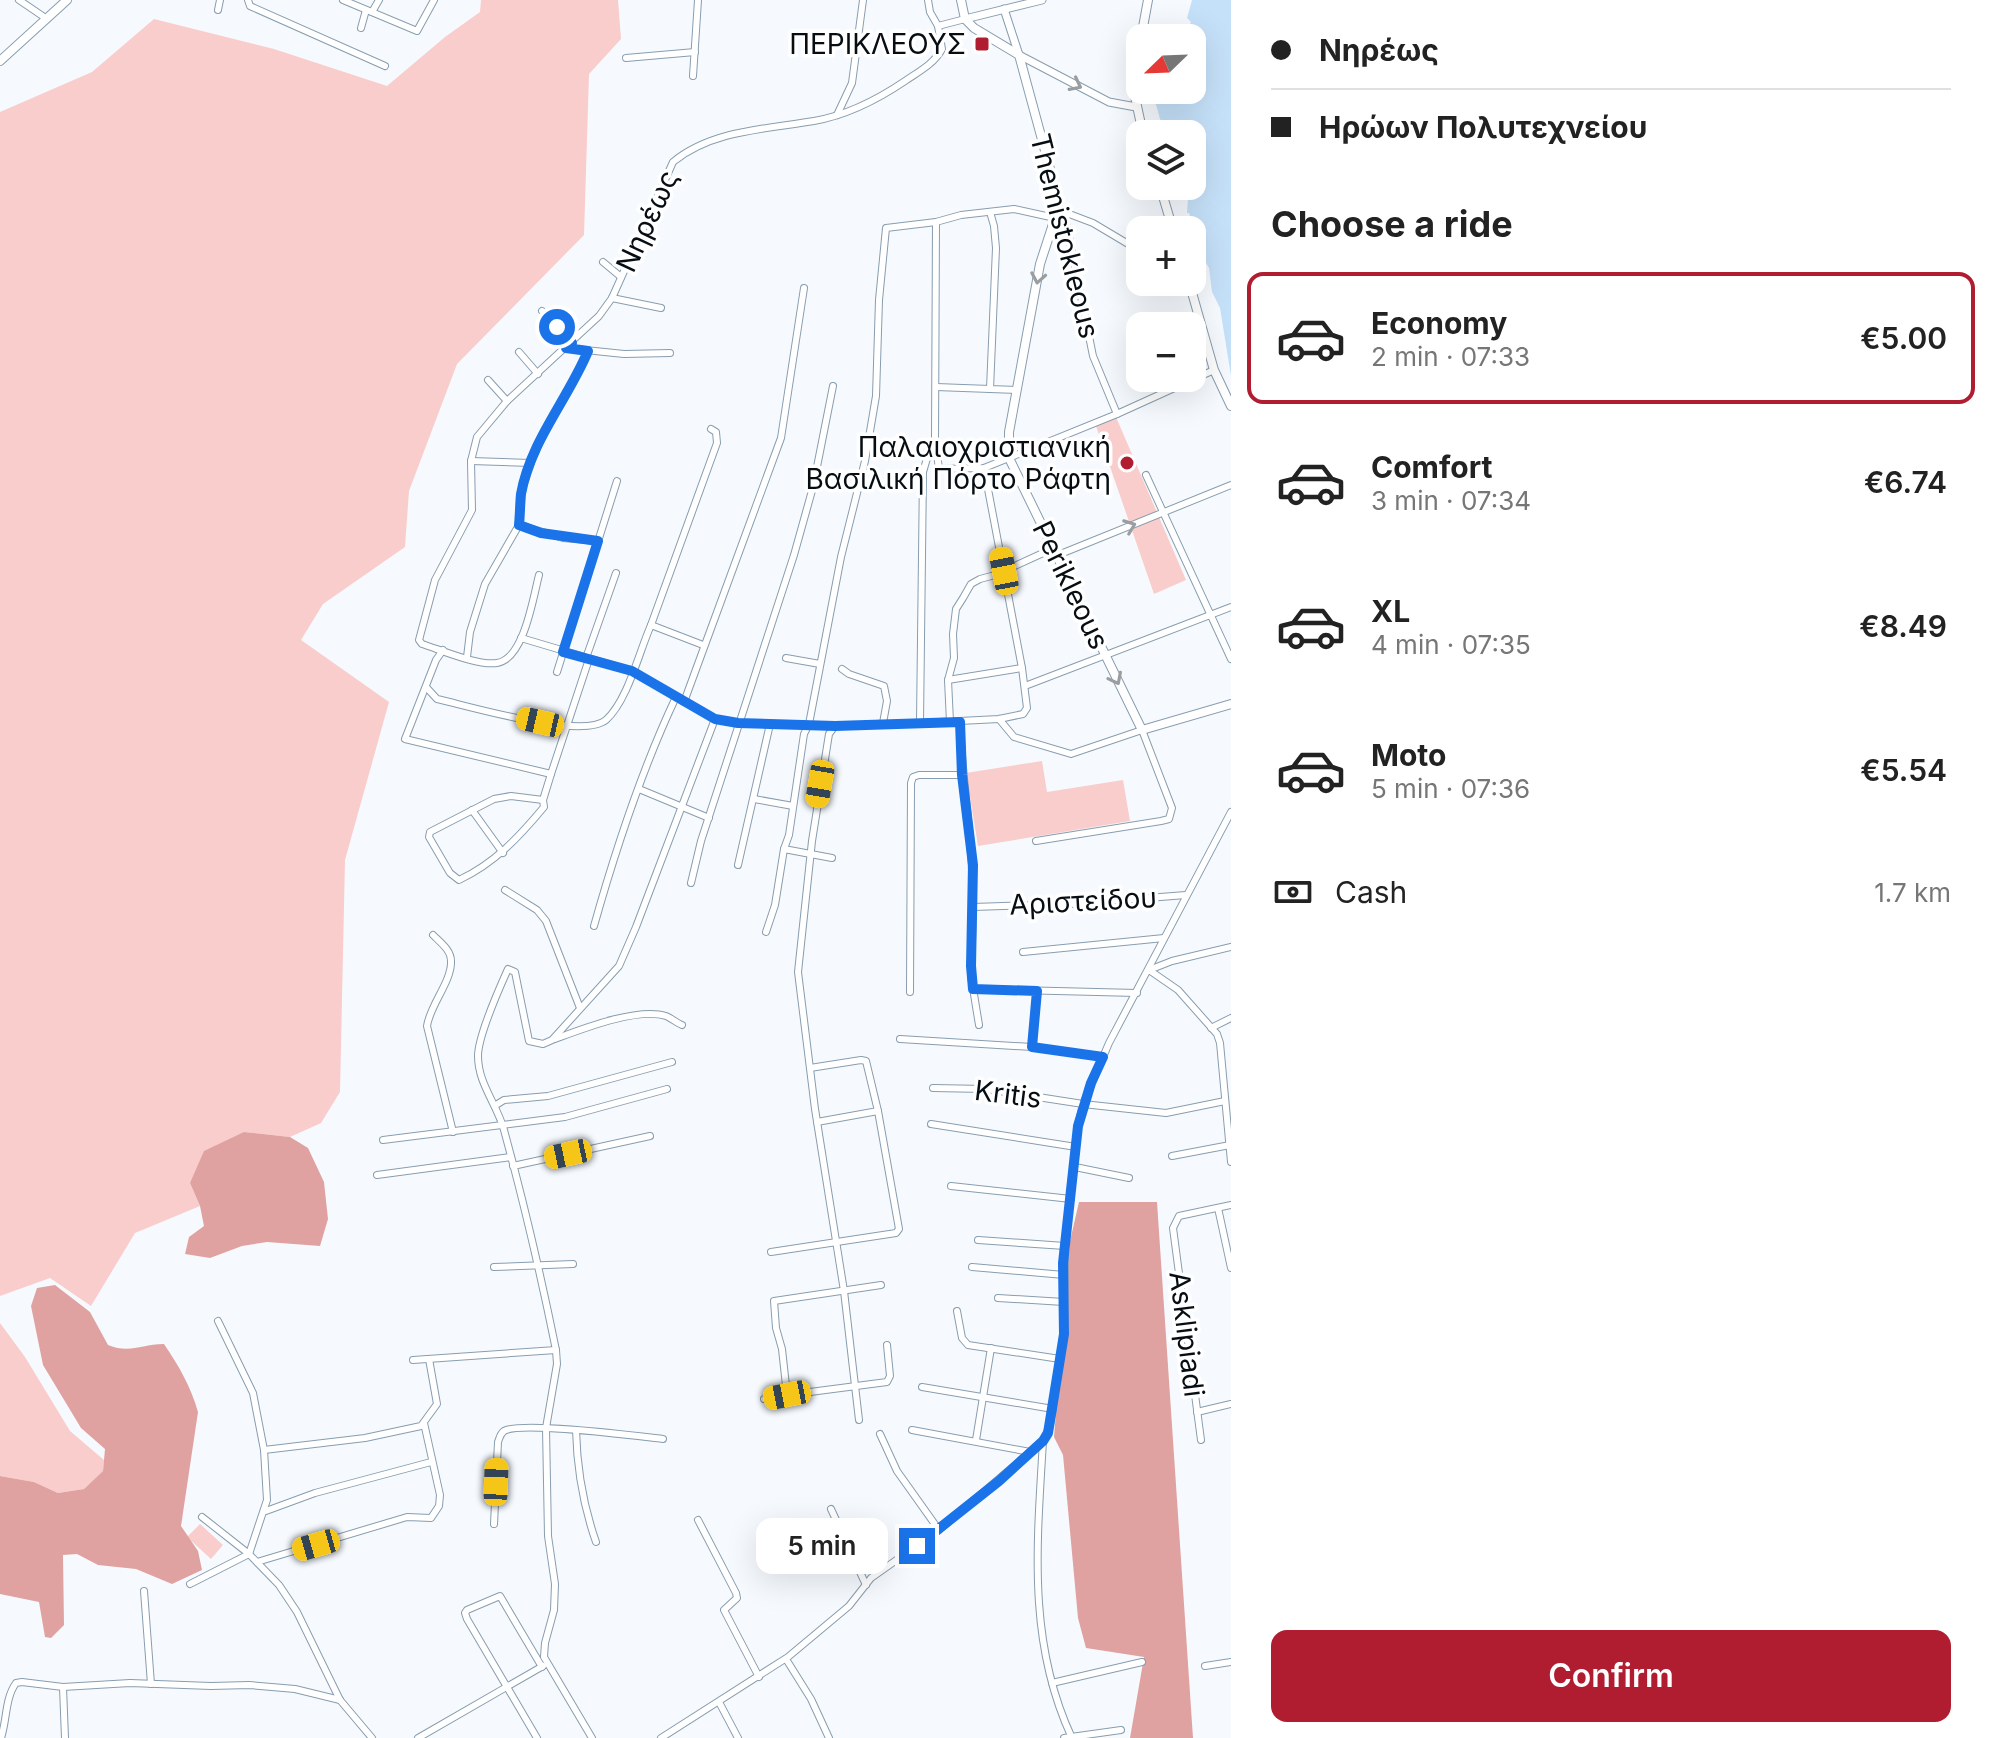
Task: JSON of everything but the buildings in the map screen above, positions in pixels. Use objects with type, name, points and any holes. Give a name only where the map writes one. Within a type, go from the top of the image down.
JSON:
[{"type":"main road","points":[[0,61],[67,0]]},
{"type":"main road","points":[[961,0],[965,19],[974,28],[1019,55]]},
{"type":"main road","points":[[1143,24],[1148,0]]},
{"type":"main road","name":"Themistokleous","points":[[1019,55],[1057,203]]},
{"type":"main road","points":[[1136,104],[1139,120]]},
{"type":"main road","points":[[1009,458],[1009,432],[1040,264],[1057,203]]},
{"type":"main road","points":[[1193,296],[1214,370],[1231,406]]},
{"type":"main road","name":"Perikleous","points":[[1009,458],[1142,730]]},
{"type":"main road","points":[[1142,730],[1231,704]]},
{"type":"street","points":[[19,0],[47,19]]},
{"type":"street","points":[[218,10],[220,0]]},
{"type":"street","points":[[343,0],[417,31],[434,0]]},
{"type":"street","points":[[361,28],[369,11],[379,0]]},
{"type":"street","points":[[693,76],[698,0]]},
{"type":"street","points":[[837,115],[852,83],[863,0]]},
{"type":"street","points":[[928,0],[930,12],[938,26],[1042,0]]},
{"type":"street","points":[[249,3],[385,66]]},
{"type":"street","points":[[1004,9],[1019,55],[1109,102],[1136,107]]},
{"type":"street","name":"Νηρέως","points":[[443,650],[422,644],[419,640],[435,580],[472,510],[471,461],[477,437],[507,401],[599,316],[612,298],[673,162],[682,154],[747,130],[837,115],[882,97],[929,65],[942,49],[938,26]]},
{"type":"street","points":[[626,58],[695,52]]},
{"type":"street","name":"Themistokleous","points":[[1057,203],[1064,212],[1093,356],[1117,414]]},
{"type":"street","points":[[766,932],[775,905],[804,734],[809,724],[841,557],[865,461],[876,396],[885,233],[891,226],[1014,209],[1055,218]]},
{"type":"street","points":[[990,212],[996,248],[990,389]]},
{"type":"street","points":[[1064,212],[1093,223],[1126,243]]},
{"type":"street","points":[[936,222],[935,445],[939,469],[984,468],[1117,414],[1214,370]]},
{"type":"street","points":[[603,262],[621,277]]},
{"type":"street","points":[[684,702],[781,438],[804,288]]},
{"type":"street","points":[[612,298],[661,308]]},
{"type":"street","points":[[542,311],[569,345],[588,351],[624,354],[670,353]]},
{"type":"street","points":[[467,657],[470,632],[485,584],[519,525],[521,492],[531,463],[577,379],[588,351]]},
{"type":"street","points":[[519,352],[538,374]]},
{"type":"street","points":[[488,380],[507,401]]},
{"type":"street","points":[[691,883],[809,500],[833,386]]},
{"type":"street","points":[[936,387],[1017,390]]},
{"type":"street","points":[[426,687],[437,699],[566,728],[594,726],[605,720],[617,705],[651,625],[717,443],[716,432],[711,429]]},
{"type":"street","points":[[920,723],[923,472],[935,445]]},
{"type":"street","points":[[471,461],[531,463]]},
{"type":"street","points":[[521,638],[632,671],[715,719],[738,723],[835,726],[960,722],[1023,714],[1027,708],[1025,686],[984,468]]},
{"type":"street","points":[[1146,475],[1231,659]]},
{"type":"street","points":[[557,672],[617,481]]},
{"type":"street","points":[[950,722],[948,680],[954,658],[956,609],[971,584],[1163,514],[1231,485]]},
{"type":"street","points":[[519,525],[541,533],[598,541]]},
{"type":"street","points":[[430,832],[429,837],[450,873],[459,880],[503,853],[544,807],[543,800],[551,774],[616,573]]},
{"type":"street","points":[[539,575],[516,652],[496,663],[443,650],[436,660],[405,739],[551,774]]},
{"type":"street","points":[[1025,686],[1231,607]]},
{"type":"street","points":[[651,625],[703,645]]},
{"type":"street","points":[[786,658],[820,664]]},
{"type":"street","points":[[948,680],[1022,668]]},
{"type":"street","points":[[842,669],[884,686],[887,701],[883,723]]},
{"type":"street","points":[[594,926],[611,864],[654,744],[676,697]]},
{"type":"street","points":[[552,1040],[619,966],[715,719]]},
{"type":"street","points":[[999,719],[1014,737],[1071,754],[1142,730],[1172,808],[1169,819],[1036,841]]},
{"type":"street","name":"Αριστείδου","points":[[960,722],[962,775],[973,865],[973,907],[1070,904],[1186,895]]},
{"type":"street","points":[[738,865],[770,724]]},
{"type":"street","points":[[835,726],[829,734],[810,853],[798,972],[817,1122],[844,1291],[859,1420]]},
{"type":"street","points":[[910,992],[911,783],[913,777],[919,775],[962,775]]},
{"type":"street","points":[[639,789],[709,818]]},
{"type":"street","points":[[419,837],[494,799],[511,796],[543,800]]},
{"type":"street","points":[[754,799],[793,806]]},
{"type":"street","points":[[472,810],[503,853]]},
{"type":"street","points":[[661,1738],[786,1659],[824,1628],[871,1578],[939,1530],[1043,1441],[1048,1433],[1060,1359],[1065,1246],[1083,1104],[1103,1057],[1231,812]]},
{"type":"street","points":[[784,849],[832,858]]},
{"type":"street","points":[[505,890],[537,910],[546,921],[580,1008]]},
{"type":"street","points":[[973,907],[971,966],[979,1025]]},
{"type":"street","points":[[433,935],[451,959],[427,1026],[453,1132]]},
{"type":"street","points":[[1023,952],[1164,938]]},
{"type":"street","points":[[1149,970],[1172,961],[1231,947]]},
{"type":"street","points":[[544,1665],[543,1651],[554,1610],[555,1584],[548,1536],[546,1428],[557,1364],[556,1350],[539,1264],[503,1127],[496,1105],[483,1084],[479,1041],[508,969],[515,972],[529,1041],[543,1044],[619,1019],[648,1015],[665,1016],[682,1025]]},
{"type":"street","points":[[1149,970],[1178,990],[1220,1043],[1231,1162]]},
{"type":"street","points":[[973,989],[1137,993]]},
{"type":"street","points":[[1032,1047],[1037,991]]},
{"type":"street","points":[[1211,1028],[1231,1018]]},
{"type":"street","points":[[900,1039],[1032,1047],[1103,1057]]},
{"type":"street","points":[[771,1252],[896,1233],[899,1229],[866,1061],[810,1068]]},
{"type":"street","points":[[496,1105],[504,1100],[548,1096],[672,1062]]},
{"type":"street","points":[[1223,1081],[1231,1079]]},
{"type":"street","name":"Kritis","points":[[933,1088],[986,1089],[1166,1113],[1225,1101]]},
{"type":"street","points":[[383,1140],[565,1117],[667,1089]]},
{"type":"street","points":[[817,1122],[878,1111]]},
{"type":"street","points":[[931,1124],[1076,1147]]},
{"type":"street","points":[[513,1166],[650,1136]]},
{"type":"street","points":[[1172,1156],[1230,1145]]},
{"type":"street","points":[[377,1175],[511,1157]]},
{"type":"street","points":[[1075,1167],[1129,1178]]},
{"type":"street","points":[[951,1186],[1071,1199]]},
{"type":"street","points":[[1231,1205],[1218,1208],[1231,1268]]},
{"type":"street","name":"Asklipiadi","points":[[1201,1440],[1173,1228],[1179,1216],[1218,1208]]},
{"type":"street","points":[[978,1240],[1065,1246]]},
{"type":"street","points":[[494,1267],[573,1264]]},
{"type":"street","points":[[972,1267],[1064,1275]]},
{"type":"street","points":[[787,1395],[774,1301],[881,1285]]},
{"type":"street","points":[[998,1298],[1064,1302]]},
{"type":"street","points":[[957,1311],[964,1342],[1060,1359]]},
{"type":"street","points":[[190,1584],[249,1554],[266,1511],[264,1450],[253,1393],[218,1321]]},
{"type":"street","points":[[764,1399],[890,1380],[887,1345]]},
{"type":"street","points":[[976,1440],[991,1348]]},
{"type":"street","points":[[413,1360],[556,1350]]},
{"type":"street","points":[[264,1450],[365,1438],[424,1423],[437,1404],[429,1359]]},
{"type":"street","points":[[922,1387],[1053,1409]]},
{"type":"street","points":[[1197,1412],[1231,1404]]},
{"type":"street","points":[[257,1562],[407,1517],[431,1518],[439,1506],[440,1495],[424,1423]]},
{"type":"street","points":[[494,1524],[500,1434],[506,1430],[546,1428],[663,1439]]},
{"type":"street","points":[[576,1430],[585,1512],[596,1542]]},
{"type":"street","points":[[912,1430],[1030,1452]]},
{"type":"street","points":[[880,1434],[897,1471],[939,1530]]},
{"type":"street","points":[[1043,1441],[1037,1561],[1038,1610],[1052,1683],[1069,1737],[1121,1730]]},
{"type":"street","points":[[266,1511],[315,1493],[431,1462]]},
{"type":"street","points":[[831,1509],[866,1585]]},
{"type":"street","points":[[202,1517],[249,1554],[279,1585],[297,1612],[340,1700],[372,1738]]},
{"type":"street","points":[[698,1520],[736,1593],[737,1598],[724,1610],[759,1677]]},
{"type":"street","points":[[144,1591],[151,1684]]},
{"type":"street","points":[[537,1738],[465,1613],[500,1596],[592,1738]]},
{"type":"street","points":[[786,1659],[811,1699],[829,1738]]},
{"type":"street","points":[[1052,1683],[1142,1662]]},
{"type":"street","points":[[1205,1666],[1231,1662]]},
{"type":"street","points":[[418,1738],[544,1665]]},
{"type":"street","points":[[1,1738],[11,1690],[16,1683],[63,1687],[249,1685],[295,1689],[340,1700]]},
{"type":"street","points":[[63,1687],[65,1738]]},
{"type":"street","points":[[719,1702],[738,1738]]},
{"type":"street","points":[[676,1729],[681,1738]]},
{"type":"shaded area","points":[[481,0],[618,0],[621,39],[589,74],[584,235],[457,364],[409,491],[405,547],[323,604],[301,640],[389,702],[345,860],[340,1092],[321,1123],[290,1137],[244,1132],[190,1183],[200,1206],[135,1233],[91,1306],[50,1278],[0,1296],[0,112],[92,72],[154,19],[274,49],[387,86],[480,12]]},
{"type":"shaded area","points":[[1116,417],[1186,580],[1154,594],[1096,426]]},
{"type":"shaded area","points":[[1042,761],[1047,792],[1123,780],[1130,821],[978,846],[966,773]]},
{"type":"shaded area","points":[[244,1132],[290,1137],[308,1148],[324,1182],[328,1219],[320,1246],[267,1242],[242,1246],[210,1258],[185,1254],[189,1237],[204,1226],[190,1183],[204,1151]]},
{"type":"shaded area","points":[[1079,1202],[1157,1202],[1193,1738],[1130,1738],[1144,1657],[1086,1648],[1078,1618],[1063,1455],[1054,1437],[1070,1241]]},
{"type":"shaded area","points":[[55,1285],[90,1312],[108,1345],[129,1349],[164,1344],[184,1377],[198,1412],[181,1526],[198,1551],[202,1570],[172,1584],[136,1569],[98,1565],[77,1554],[63,1555],[64,1625],[51,1638],[45,1637],[39,1602],[0,1594],[0,1476],[34,1482],[58,1493],[84,1489],[103,1471],[105,1449],[81,1428],[43,1365],[31,1306],[37,1288]]},
{"type":"shaded area","points":[[0,1323],[25,1357],[70,1431],[104,1460],[103,1471],[84,1489],[58,1493],[34,1482],[0,1476]]},
{"type":"shaded area","points":[[200,1524],[223,1545],[211,1559],[187,1537]]},
{"type":"water","points":[[1192,0],[1231,0],[1231,376],[1220,308],[1212,292],[1206,263],[1206,216],[1190,216],[1187,213],[1188,200],[1206,200],[1206,120],[1161,120],[1156,104],[1206,104],[1206,24],[1190,24],[1187,18]]},
{"type":"place","name":"ΠΕΡΙΚΛΕΟΥΣ","points":[[982,44]]},
{"type":"place","name":"Παλαιοχριστιανική Βασιλική Πόρτο Ράφτη","points":[[1127,463]]},
{"type":"route","points":[[557,327],[572,343],[566,348],[588,351],[577,379],[535,452],[521,492],[519,525],[563,538],[598,541],[563,652],[632,671],[715,719],[738,723],[835,726],[960,722],[962,775],[973,865],[973,989],[1037,991],[1032,1047],[1103,1057],[1083,1104],[1078,1126],[1063,1263],[1064,1334],[1048,1433],[999,1481],[917,1546]]}]
